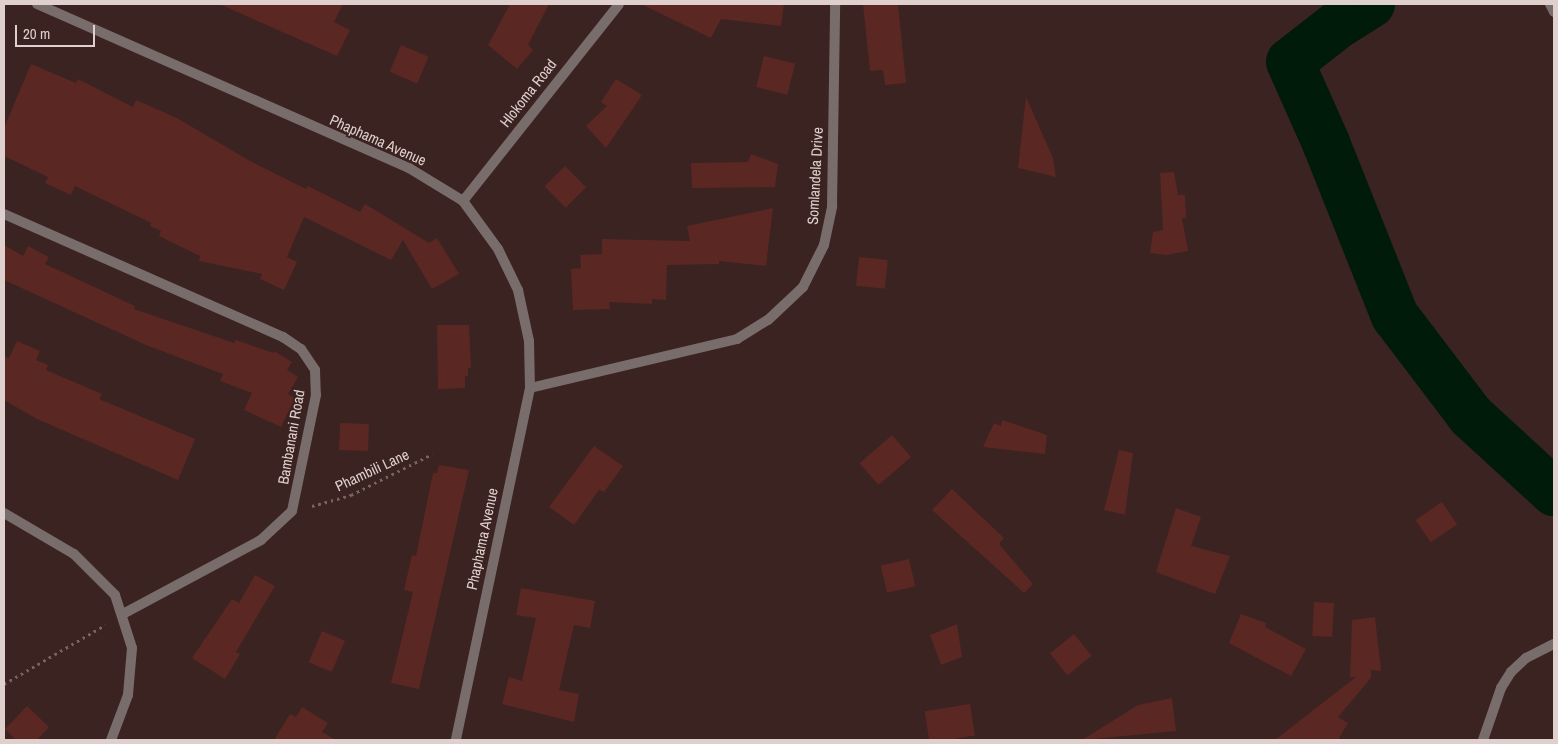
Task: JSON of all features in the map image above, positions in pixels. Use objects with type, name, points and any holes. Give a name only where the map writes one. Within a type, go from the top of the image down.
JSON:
[{"type":"street","name":"Phaphama Avenue","points":[[37,4],[409,168],[463,201],[498,249],[518,290],[529,341],[530,388],[456,740]]},
{"type":"street","name":"Hlokoma Road","points":[[463,201],[619,4]]},
{"type":"street","name":"Somlandela Drive","points":[[530,388],[708,348],[737,339],[768,320],[803,287],[824,245],[832,206],[835,4]]},
{"type":"street","points":[[1550,4],[1554,12]]},
{"type":"street","name":"Bambanani Road","points":[[4,214],[283,337],[301,348],[315,370],[316,395],[292,511]]},
{"type":"street","points":[[122,614],[261,540],[292,511]]},
{"type":"street","points":[[4,513],[74,554],[115,595],[132,648],[129,686],[111,740]]},
{"type":"street","points":[[1483,740],[1500,688],[1511,672],[1526,658],[1554,644]]},
{"type":"path","name":"Phambili Lane","points":[[292,511],[351,495],[432,454]]},
{"type":"path","points":[[4,684],[122,614]]},
{"type":"building","points":[[219,4],[343,4],[334,22],[350,30],[337,56]]},
{"type":"building","points":[[510,4],[549,4],[528,45],[533,50],[517,69],[488,45]]},
{"type":"building","points":[[641,4],[784,4],[781,26],[721,19],[711,38]]},
{"type":"building","points":[[863,4],[898,4],[906,83],[885,85],[883,70],[870,71]]},
{"type":"building","points":[[401,45],[429,57],[417,83],[390,72]]},
{"type":"building","points":[[764,56],[795,64],[787,95],[756,87]]},
{"type":"building","points":[[31,64],[76,83],[78,79],[133,107],[136,100],[177,118],[250,161],[306,189],[308,186],[360,212],[365,204],[429,243],[437,238],[459,274],[432,289],[403,240],[391,260],[304,217],[287,257],[297,262],[284,290],[260,279],[262,274],[199,261],[200,256],[159,236],[161,231],[150,226],[151,223],[75,186],[71,195],[45,183],[48,177],[4,156],[4,128]]},
{"type":"building","points":[[616,79],[642,95],[606,148],[586,126],[607,106],[601,102]]},
{"type":"building","points":[[1026,97],[1053,158],[1056,177],[1018,168]]},
{"type":"building","points":[[751,154],[778,164],[775,187],[692,188],[691,163],[748,162]]},
{"type":"building","points":[[565,166],[586,187],[566,208],[544,187]]},
{"type":"building","points":[[1174,172],[1178,195],[1185,195],[1186,218],[1182,218],[1188,251],[1166,255],[1150,253],[1153,232],[1163,230],[1160,173]]},
{"type":"building","points":[[773,208],[766,266],[719,261],[719,264],[667,265],[666,300],[652,299],[652,304],[609,302],[610,309],[573,310],[571,269],[581,268],[580,255],[602,254],[602,239],[690,241],[687,226]]},
{"type":"building","points":[[4,245],[23,256],[28,246],[49,257],[45,264],[135,306],[134,309],[234,343],[236,340],[273,353],[274,351],[292,362],[287,370],[298,377],[288,394],[295,398],[281,427],[244,410],[252,393],[220,381],[223,374],[146,345],[4,280]]},
{"type":"building","points":[[859,257],[888,260],[885,289],[856,286]]},
{"type":"building","points":[[437,325],[469,325],[471,368],[468,368],[468,376],[465,376],[465,388],[438,389]]},
{"type":"building","points":[[17,341],[40,351],[36,360],[48,365],[46,370],[102,394],[99,399],[195,439],[178,480],[37,419],[4,400],[4,356],[9,358]]},
{"type":"building","points":[[1002,420],[1047,435],[1045,454],[983,447],[994,423],[1001,426]]},
{"type":"building","points":[[340,423],[369,424],[368,451],[339,450]]},
{"type":"building","points":[[892,435],[911,457],[879,485],[860,463]]},
{"type":"building","points":[[594,446],[623,466],[604,492],[599,490],[574,525],[549,507]]},
{"type":"building","points":[[1119,450],[1133,453],[1125,515],[1104,510]]},
{"type":"building","points":[[439,465],[469,470],[419,689],[391,683],[413,592],[404,590],[412,555],[416,556],[433,473],[437,473]]},
{"type":"building","points":[[952,489],[1004,538],[999,544],[1033,584],[1024,593],[932,510]]},
{"type":"building","points":[[1442,502],[1457,524],[1431,542],[1415,520]]},
{"type":"building","points":[[1176,508],[1201,517],[1191,546],[1230,556],[1215,594],[1156,572]]},
{"type":"building","points":[[909,559],[915,586],[887,593],[881,566]]},
{"type":"building","points":[[255,575],[275,586],[236,652],[240,654],[225,679],[192,658],[232,599],[239,603]]},
{"type":"building","points":[[521,588],[595,601],[590,628],[574,625],[559,690],[579,694],[574,722],[502,704],[509,677],[522,681],[536,618],[516,615]]},
{"type":"building","points":[[1314,602],[1334,603],[1332,637],[1312,636]]},
{"type":"building","points":[[1241,614],[1266,623],[1265,627],[1306,649],[1291,676],[1229,643]]},
{"type":"building","points":[[1375,617],[1381,671],[1371,670],[1371,678],[1338,717],[1348,723],[1338,740],[1275,740],[1356,677],[1350,677],[1352,620]]},
{"type":"building","points":[[957,624],[962,657],[941,665],[930,635]]},
{"type":"building","points":[[322,631],[345,641],[332,672],[309,662]]},
{"type":"building","points":[[1074,634],[1092,656],[1068,675],[1050,654]]},
{"type":"building","points":[[1172,698],[1176,731],[1082,740],[1138,705]]},
{"type":"building","points":[[970,704],[975,736],[947,740],[929,740],[925,711]]},
{"type":"building","points":[[27,706],[49,727],[37,740],[16,740],[5,729]]},
{"type":"building","points":[[302,707],[328,723],[322,732],[336,740],[274,740],[290,714],[296,717]]},
{"type":"waterway","points":[[1371,4],[1340,23],[1290,62],[1326,143],[1395,316],[1471,416],[1554,492]]}]
